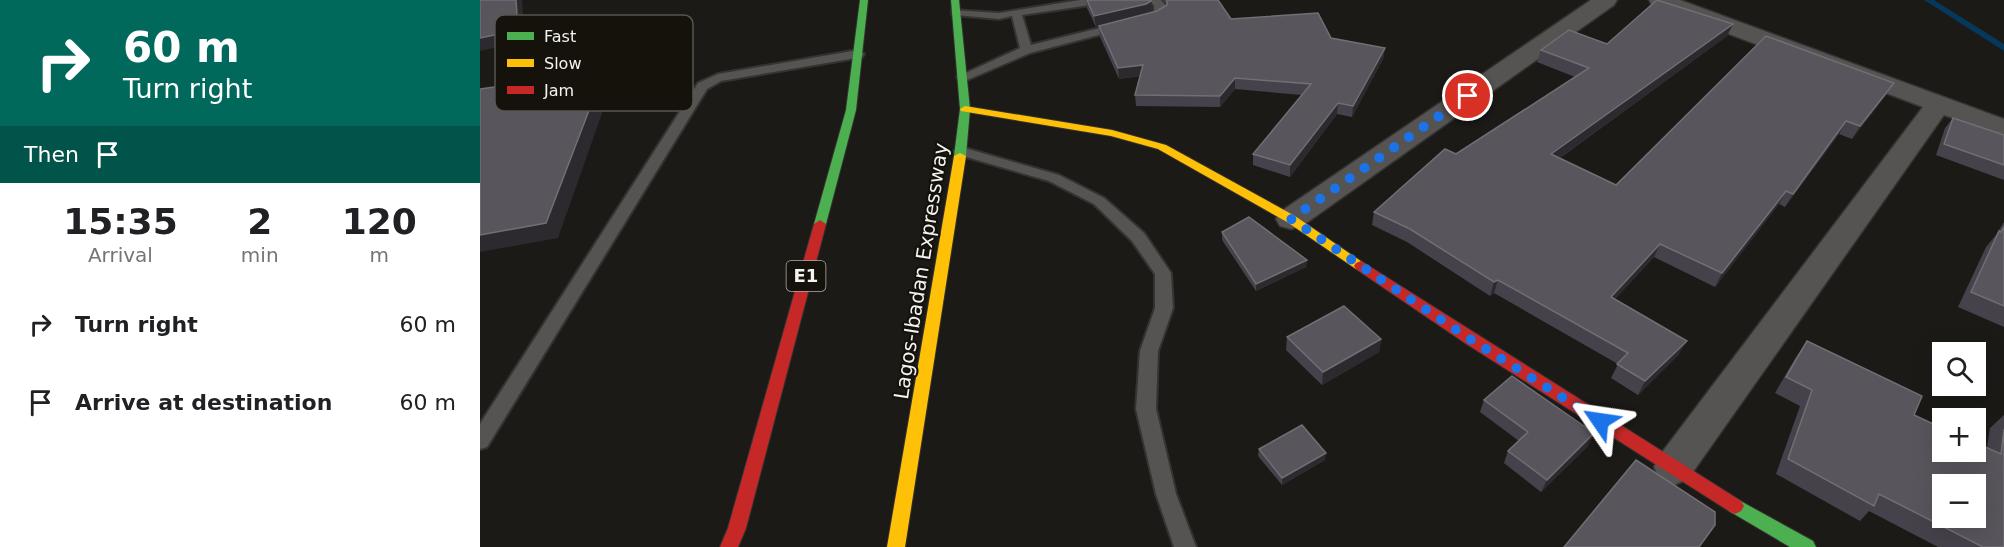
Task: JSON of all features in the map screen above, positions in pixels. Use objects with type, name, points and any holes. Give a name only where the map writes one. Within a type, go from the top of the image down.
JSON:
[{"type":"main road","name":"E1","points":[[729,547],[737,528],[851,110],[864,0]]},
{"type":"main road","name":"Lagos-Ibadan Expressway","points":[[896,547],[961,151],[965,109],[955,6]]},
{"type":"main road","points":[[965,109],[1112,133],[1162,147],[1291,219],[1470,339],[1807,547]]},
{"type":"street","points":[[1291,219],[1606,0]]},
{"type":"street","points":[[1660,0],[2004,128]]},
{"type":"street","points":[[1674,467],[1938,104]]},
{"type":"lane","points":[[955,6],[999,16],[1104,0]]},
{"type":"lane","points":[[963,77],[1026,50],[1152,18],[1160,13],[1160,6],[1155,0]]},
{"type":"lane","points":[[1016,12],[1026,50]]},
{"type":"lane","points":[[693,101],[702,87],[718,78],[858,54]]},
{"type":"lane","points":[[480,441],[687,111]]},
{"type":"lane","points":[[961,151],[1054,178],[1099,201],[1138,237],[1163,273],[1164,308],[1149,351],[1146,409],[1166,494],[1185,547]]},
{"type":"building","points":[[480,0],[516,0],[517,15],[495,15],[495,35],[480,38]]},
{"type":"building","points":[[1087,0],[1151,0],[1151,1],[1094,16]]},
{"type":"building","points":[[1167,0],[1218,0],[1231,19],[1318,13],[1331,38],[1385,48],[1353,106],[1338,103],[1290,165],[1253,154],[1311,84],[1235,78],[1220,96],[1135,95],[1143,65],[1118,68],[1099,26],[1157,11],[1167,5]]},
{"type":"building","points":[[1657,0],[1733,24],[1551,154],[1616,185],[1766,36],[1894,83],[1860,126],[1846,121],[1793,194],[1786,191],[1722,273],[1660,244],[1611,297],[1687,341],[1645,381],[1617,364],[1628,353],[1498,280],[1494,282],[1410,229],[1374,212],[1445,149],[1456,154],[1589,68],[1541,50],[1569,30],[1607,44]]},
{"type":"building","points":[[495,87],[495,111],[589,111],[546,223],[480,235],[480,89]]},
{"type":"building","points":[[1953,118],[2004,135],[2004,165],[1944,144]]},
{"type":"building","points":[[1249,217],[1307,260],[1256,284],[1222,232]]},
{"type":"building","points":[[2004,227],[2004,306],[1971,292],[1999,231],[2001,232]]},
{"type":"building","points":[[1344,306],[1381,339],[1323,372],[1287,337]]},
{"type":"building","points":[[1807,341],[1922,396],[1914,415],[1932,423],[1932,462],[1986,462],[1986,447],[2001,454],[2004,429],[2004,547],[1983,547],[1946,528],[1986,528],[1986,474],[1932,474],[1932,521],[1879,494],[1874,506],[1788,459],[1812,390],[1786,377]]},
{"type":"building","points":[[1512,376],[1594,433],[1547,480],[1508,451],[1528,432],[1484,400]]},
{"type":"building","points":[[1302,425],[1326,453],[1282,478],[1259,449]]},
{"type":"building","points":[[1636,460],[1715,512],[1715,525],[1699,547],[1564,547]]},
{"type":"waterway","points":[[1928,0],[2004,48]]},
{"type":"traffic: fast","points":[[820,224],[851,110],[864,0]]},
{"type":"traffic: fast","points":[[955,0],[965,109],[960,156]]},
{"type":"traffic: fast","points":[[1735,506],[1807,547]]},
{"type":"traffic: slow","points":[[965,109],[1112,133],[1162,147],[1291,219],[1361,266]]},
{"type":"traffic: slow","points":[[896,547],[960,156]]},
{"type":"traffic: jam","points":[[729,547],[737,528],[820,224]]},
{"type":"traffic: jam","points":[[1361,266],[1470,339],[1735,506]]},
{"type":"route","points":[[1468,96],[1291,219],[1470,339],[1600,421]]}]
